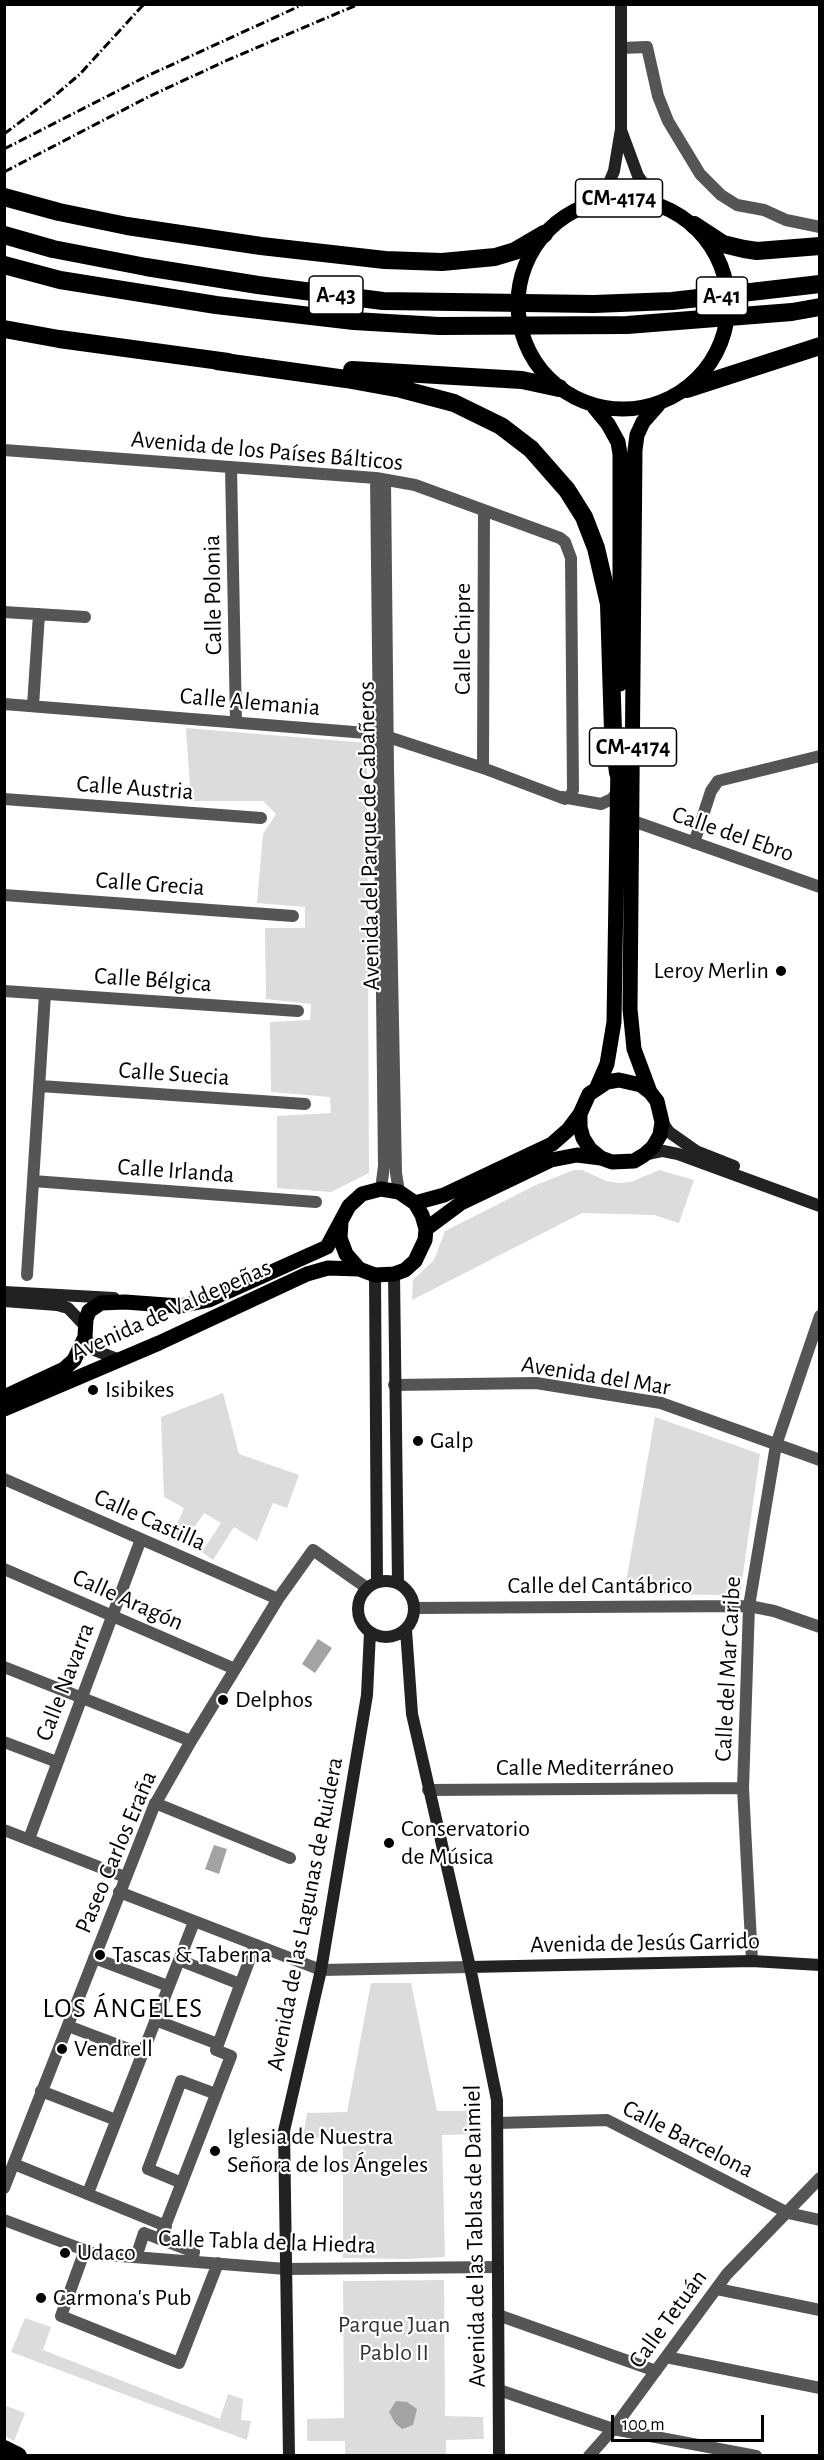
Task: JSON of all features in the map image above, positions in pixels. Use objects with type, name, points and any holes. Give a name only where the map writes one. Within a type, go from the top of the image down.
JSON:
[{"type":"highway","points":[[8,199],[127,226],[261,246],[385,260],[442,262],[495,257],[515,251],[544,234]]},
{"type":"highway","points":[[694,225],[723,243],[744,249],[757,251],[819,246]]},
{"type":"highway","name":"A-43","points":[[4,235],[53,249],[146,267],[258,285],[383,300],[623,303]]},
{"type":"highway","name":"A-43","points":[[4,265],[60,280],[216,305],[354,321],[439,326],[627,325]]},
{"type":"highway","name":"A-41","points":[[623,303],[672,301],[819,284]]},
{"type":"highway","name":"A-41","points":[[627,325],[792,312],[819,307]]},
{"type":"highway","points":[[4,329],[401,389],[454,403],[501,426],[531,449],[567,490],[584,517],[596,548],[609,604],[613,731],[618,781]]},
{"type":"highway","points":[[687,389],[819,346]]},
{"type":"highway","points":[[218,361],[522,380],[559,388]]},
{"type":"highway","points":[[4,2449],[18,2456]]},
{"type":"main road","name":"CM-4174","points":[[592,203],[609,183],[614,171],[621,129],[621,4]]},
{"type":"main road","name":"CM-4174","points":[[621,129],[638,176],[656,202]]},
{"type":"main road","name":"CM-4174","points":[[594,407],[631,410],[658,405],[687,389],[707,368],[726,327],[727,289],[719,263],[694,225],[656,202],[627,197],[607,198],[592,203],[556,222],[544,234],[528,258],[523,270],[518,312],[520,328],[529,353],[559,388],[594,407],[608,424],[618,442],[620,454],[614,1022],[607,1064],[597,1087]]},
{"type":"main road","name":"CM-4174","points":[[650,1092],[639,1067],[631,1035],[635,450],[637,435],[643,422],[658,405]]},
{"type":"main road","points":[[415,1203],[444,1195],[552,1144],[568,1130],[580,1114],[583,1103],[597,1087],[619,1080],[641,1085],[650,1092],[657,1101],[662,1122],[669,1132],[696,1151],[819,1199]]},
{"type":"main road","points":[[580,1114],[583,1138],[590,1149],[601,1158]]},
{"type":"main road","points":[[644,1155],[653,1147],[660,1135],[662,1122]]},
{"type":"main road","points":[[426,1229],[461,1203],[551,1160],[576,1155],[623,1163],[663,1151],[678,1154],[819,1206]]},
{"type":"main road","points":[[381,1189],[399,1192],[415,1203],[423,1215],[426,1229],[425,1240],[415,1261],[405,1270],[394,1274],[375,1275],[359,1269],[346,1254],[340,1238],[341,1222],[349,1206],[362,1194],[381,1189]]},
{"type":"main road","name":"Avenida de Valdepeñas","points":[[4,1397],[64,1369],[74,1360],[85,1331],[89,1311],[101,1303],[125,1302],[180,1306],[209,1300],[327,1247],[341,1222]]},
{"type":"main road","name":"Avenida de Valdepeñas","points":[[4,1409],[120,1360],[307,1274],[328,1268],[359,1269]]},
{"type":"main road","points":[[394,1274],[398,1583]]},
{"type":"main road","points":[[372,1585],[386,1581],[398,1583],[407,1590],[414,1608],[413,1619],[406,1630],[388,1637],[370,1632],[362,1622],[358,1606],[372,1585],[375,1275]]},
{"type":"main road","points":[[4,1292],[103,1296],[125,1302]]},
{"type":"main road","points":[[4,1301],[68,1308],[85,1331],[94,1350],[120,1360]]},
{"type":"main road","name":"Avenida de las Tablas de Daimiel","points":[[406,1630],[412,1714],[470,1967],[497,2100],[499,2456]]},
{"type":"main road","name":"Avenida de las Lagunas de Ruidera","points":[[289,2456],[284,2131],[321,1970],[367,1695],[370,1632]]},
{"type":"main road","name":"Avenida de Jesús Garrido","points":[[470,1967],[752,1961],[819,1965]]},
{"type":"street","points":[[621,48],[647,47],[658,96],[668,121],[700,174],[721,195],[737,205],[764,210],[786,220],[819,226]]},
{"type":"street","name":"Avenida de los Países Bálticos","points":[[4,450],[380,479],[415,485],[548,531],[566,542],[570,558],[573,790],[568,798]]},
{"type":"street","name":"Calle Polonia","points":[[231,467],[236,722]]},
{"type":"street","name":"Avenida del Parque de Cabañeros","points":[[380,479],[384,1166],[381,1189]]},
{"type":"street","name":"Calle Chipre","points":[[483,768],[484,510]]},
{"type":"street","points":[[4,612],[85,617]]},
{"type":"street","points":[[33,706],[39,614]]},
{"type":"street","name":"Calle Alemania","points":[[4,704],[383,736],[568,798]]},
{"type":"street","name":"Avenida del Parque de Cabañeros","points":[[383,736],[396,1173],[399,1192]]},
{"type":"street","points":[[694,843],[711,791],[718,781],[819,756]]},
{"type":"street","points":[[568,798],[601,804],[612,799],[618,781]]},
{"type":"street","name":"Calle Austria","points":[[4,799],[261,819]]},
{"type":"street","name":"Calle del Ebro","points":[[633,821],[819,887]]},
{"type":"street","name":"Calle Grecia","points":[[4,895],[293,916]]},
{"type":"street","name":"Calle Bélgica","points":[[4,991],[298,1011]]},
{"type":"street","points":[[27,1275],[45,994]]},
{"type":"street","name":"Calle Suecia","points":[[40,1086],[305,1104]]},
{"type":"street","name":"Calle Irlanda","points":[[33,1181],[316,1202]]},
{"type":"street","name":"Calle del Mar Caribe","points":[[752,1961],[743,1788],[749,1606],[776,1445],[819,1316]]},
{"type":"street","name":"Avenida del Mar","points":[[394,1385],[536,1383],[661,1403],[819,1460]]},
{"type":"street","name":"Calle Castilla","points":[[4,1479],[278,1599]]},
{"type":"street","name":"Calle Navarra","points":[[28,1839],[141,1539]]},
{"type":"street","name":"Paseo Carlos Eraña","points":[[4,2188],[155,1803],[191,1741],[278,1599],[314,1550],[372,1585]]},
{"type":"street","name":"Calle Aragón","points":[[4,1569],[235,1669]]},
{"type":"street","name":"Calle del Cantábrico","points":[[414,1608],[749,1606],[774,1611],[819,1627]]},
{"type":"street","points":[[4,1668],[191,1741]]},
{"type":"street","points":[[4,1742],[57,1762]]},
{"type":"street","name":"Calle Mediterráneo","points":[[428,1790],[743,1788]]},
{"type":"street","points":[[155,1803],[290,1858]]},
{"type":"street","points":[[4,1830],[125,1877]]},
{"type":"street","points":[[119,1892],[321,1970],[470,1967]]},
{"type":"street","points":[[88,2193],[194,1922]]},
{"type":"street","points":[[160,2239],[231,2056],[216,2050],[255,1945]]},
{"type":"street","points":[[94,1958],[168,1986]]},
{"type":"street","points":[[179,1960],[240,1984]]},
{"type":"street","points":[[155,2020],[218,2044]]},
{"type":"street","points":[[68,2026],[142,2054]]},
{"type":"street","points":[[182,2183],[148,2169],[181,2081],[216,2094]]},
{"type":"street","points":[[41,2091],[116,2120]]},
{"type":"street","name":"Calle Barcelona","points":[[497,2123],[607,2120],[788,2213],[819,2220]]},
{"type":"street","points":[[14,2164],[166,2226]]},
{"type":"street","name":"Calle Tetuán","points":[[589,2456],[613,2429],[728,2274],[819,2178]]},
{"type":"street","name":"Calle Tabla de la Hiedra","points":[[4,2220],[95,2254],[286,2269],[498,2267]]},
{"type":"street","points":[[136,2257],[144,2233],[194,2252],[192,2261]]},
{"type":"street","points":[[86,2250],[62,2316],[179,2363],[218,2263]]},
{"type":"street","points":[[717,2289],[819,2310]]},
{"type":"street","points":[[498,2315],[656,2371]]},
{"type":"street","points":[[666,2357],[819,2388]]},
{"type":"street","points":[[499,2390],[613,2429],[756,2456]]},
{"type":"green space","points":[[186,728],[367,743],[369,1173],[331,1192],[277,1188],[277,1116],[331,1113],[330,1097],[271,1092],[270,1022],[310,1020],[311,1004],[266,999],[265,928],[305,928],[305,907],[257,903],[263,834],[276,814],[263,801],[191,801]]},
{"type":"green space","points":[[574,1170],[582,1170],[606,1181],[619,1183],[631,1182],[659,1170],[694,1180],[679,1223],[654,1215],[582,1213],[412,1300],[413,1280],[434,1260],[445,1231],[536,1185]]},
{"type":"green space","points":[[223,1393],[239,1454],[299,1475],[287,1508],[273,1503],[257,1541],[234,1527],[213,1560],[202,1552],[221,1523],[204,1513],[184,1543],[171,1538],[184,1508],[164,1497],[161,1417]]},
{"type":"green space","points":[[655,1417],[760,1454],[740,1595],[624,1594]]},
{"type":"green space","name":"Parque Juan Pablo II","points":[[371,1983],[411,1983],[437,2111],[476,2111],[480,2134],[442,2135],[445,2257],[343,2258],[343,2137],[303,2138],[307,2113],[347,2112]]},
{"type":"green space","name":"Parque Juan Pablo II","points":[[444,2280],[445,2416],[483,2417],[484,2439],[446,2440],[446,2455],[345,2455],[345,2441],[307,2441],[307,2419],[344,2418],[343,2281]]},
{"type":"green space","points":[[25,2318],[51,2327],[43,2350],[220,2419],[228,2394],[243,2399],[241,2420],[251,2421],[247,2440],[11,2352]]},
{"type":"green space","points":[[4,2405],[25,2413],[14,2441],[5,2436]]},
{"type":"shaded area","points":[[318,1639],[332,1648],[315,1673],[302,1664]]},
{"type":"shaded area","points":[[214,1845],[227,1849],[219,1874],[205,1869]]},
{"type":"shaded area","points":[[396,2401],[407,2402],[417,2409],[413,2425],[402,2429],[395,2423],[389,2412]]},
{"type":"railway","points":[[4,134],[80,74],[144,4]]},
{"type":"railway","points":[[4,149],[145,77],[304,4]]},
{"type":"railway","points":[[4,172],[150,96],[359,4]]},
{"type":"place","name":"Leroy Merlin","points":[[781,971]]},
{"type":"place","name":"Isibikes","points":[[93,1390]]},
{"type":"place","name":"Galp","points":[[418,1441]]},
{"type":"place","name":"Delphos","points":[[223,1700]]},
{"type":"place","name":"Conservatorio de Música","points":[[389,1843]]},
{"type":"place","name":"Tascas & Taberna","points":[[100,1955]]},
{"type":"place","name":"Vendrell","points":[[62,2049]]},
{"type":"place","name":"Iglesia de Nuestra Señora de los Ángeles","points":[[215,2151]]},
{"type":"place","name":"Udaco","points":[[65,2253]]},
{"type":"place","name":"Carmona's Pub","points":[[41,2298]]},
{"type":"district","name":"LOS ÁNGELES","points":[[123,2009]]}]
